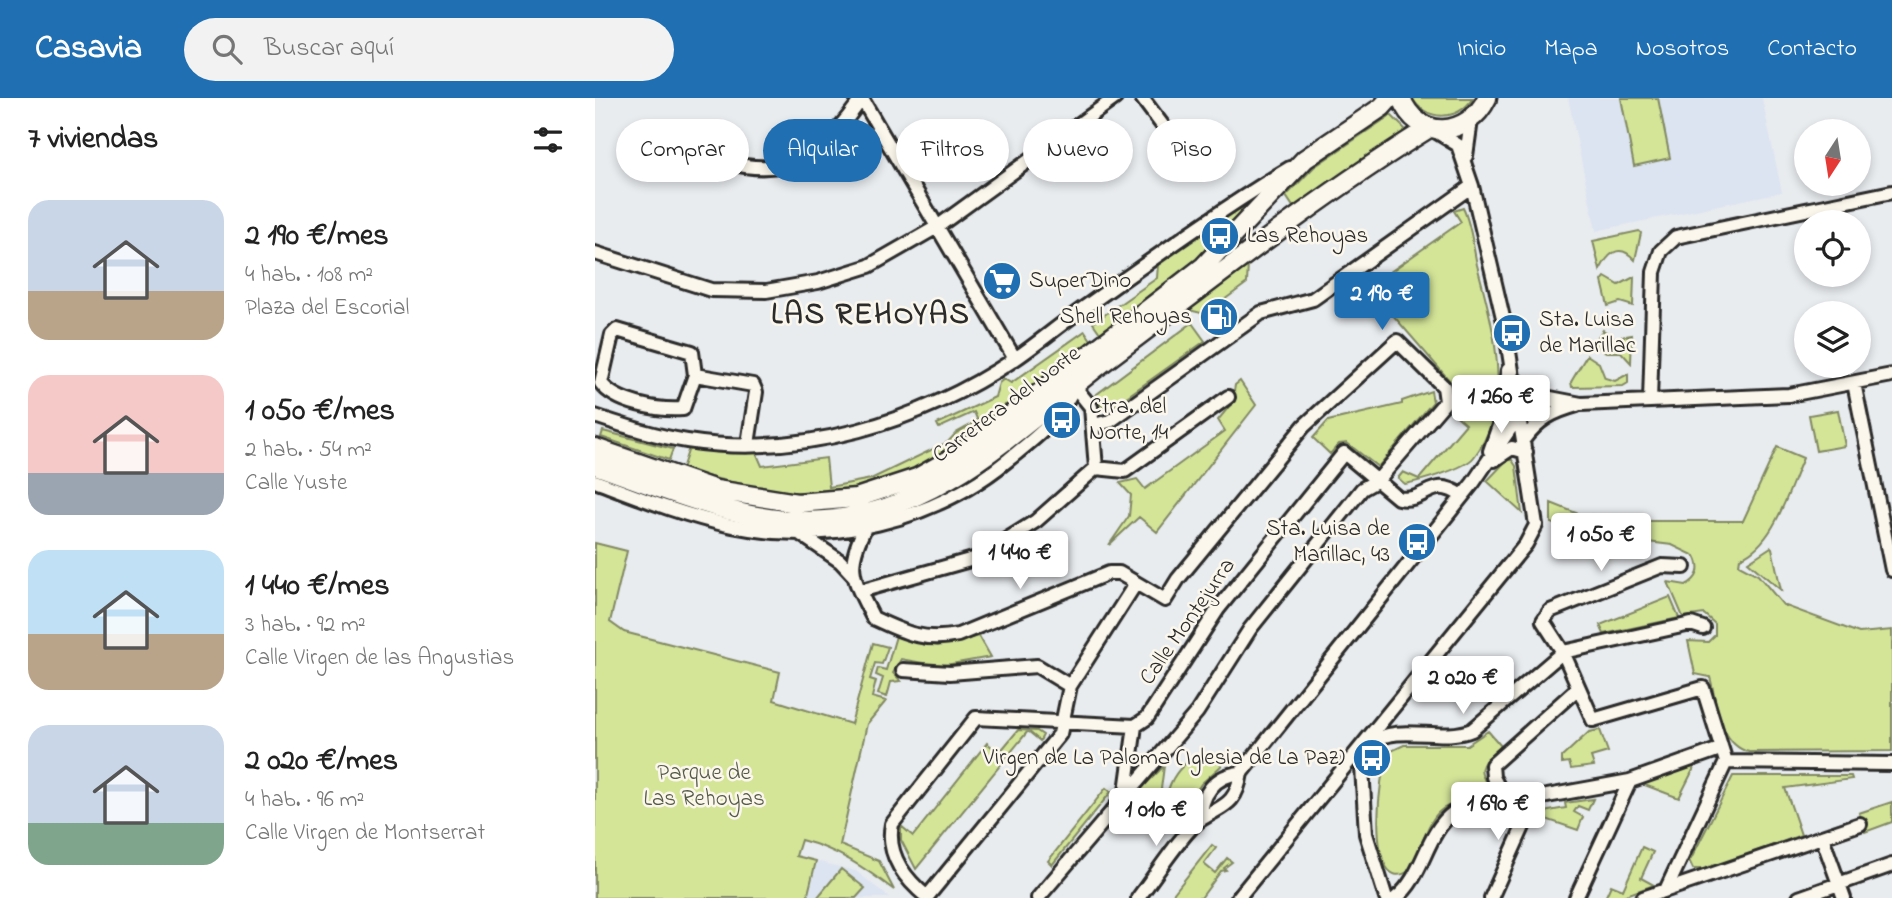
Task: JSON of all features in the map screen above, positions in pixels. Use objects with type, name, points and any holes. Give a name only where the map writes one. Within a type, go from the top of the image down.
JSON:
[{"type":"street","points":[[749,167],[760,169],[792,164],[833,138],[862,98],[1015,359]]},
{"type":"street","points":[[595,253],[711,290],[766,291],[818,282],[869,266],[937,227],[1115,98]]},
{"type":"street","points":[[1142,98],[1158,119]]},
{"type":"street","name":"Carretera del Norte","points":[[595,447],[716,489],[766,500],[821,502],[856,498],[888,490],[936,469],[963,452],[1204,266],[1305,159],[1382,107],[1390,98]]},
{"type":"street","points":[[1238,898],[1361,750],[1531,535],[1536,525],[1515,380],[1466,164],[1458,145],[1414,119],[1401,98]]},
{"type":"street","points":[[1466,164],[1465,144],[1471,120],[1487,99]]},
{"type":"street","points":[[1429,128],[1448,130],[1471,120]]},
{"type":"street","name":"Carretera del Norte","points":[[595,465],[739,513],[794,521],[861,515],[899,505],[943,484],[1294,222],[1429,128]]},
{"type":"street","points":[[595,416],[688,441],[748,444],[805,442],[881,424],[947,396],[1015,359],[1237,200],[1305,159]]},
{"type":"street","points":[[1094,425],[1110,421],[1261,313],[1313,299],[1472,187]]},
{"type":"street","points":[[1650,401],[1654,272],[1667,243],[1676,237],[1892,192]]},
{"type":"street","points":[[617,330],[692,352],[695,375],[683,410],[671,410],[613,395],[601,383],[612,335],[617,330]]},
{"type":"street","points":[[799,533],[840,561],[853,575],[873,618],[907,633],[935,639],[958,635],[1102,574],[1119,573],[1165,600],[1178,579],[1304,426],[1397,341],[1444,387],[1446,401],[1378,480],[1363,489],[1345,510],[1250,629],[1197,712],[1126,791],[1038,898]]},
{"type":"street","points":[[1485,466],[1501,420],[1509,352]]},
{"type":"street","points":[[695,375],[753,385],[756,392],[748,444]]},
{"type":"street","points":[[1515,380],[1545,397],[1581,404],[1789,395],[1892,375]]},
{"type":"street","points":[[1854,383],[1887,514],[1892,570]]},
{"type":"street","points":[[1074,386],[1091,407],[1096,468]]},
{"type":"street","points":[[595,481],[655,503],[733,526],[799,533],[866,526],[918,513],[954,498],[984,480],[1049,425],[1067,406],[1074,386]]},
{"type":"street","points":[[860,591],[977,558],[1036,521],[1096,468],[1125,471],[1228,397]]},
{"type":"street","points":[[1137,898],[1200,820],[1229,802],[1240,783],[1241,773],[1462,496],[1529,401],[1562,401]]},
{"type":"street","points":[[1525,446],[1537,423],[1551,412],[1581,404]]},
{"type":"street","points":[[1485,466],[1512,448],[1525,446]]},
{"type":"street","name":"Calle Montejurra","points":[[1135,726],[1147,718],[1173,682],[1218,609],[1344,453],[1398,498],[1405,500],[1442,486],[1449,487],[1462,496]]},
{"type":"street","points":[[853,575],[852,554],[866,526]]},
{"type":"street","points":[[1666,890],[1725,762],[1703,688],[1696,687],[1601,720],[1593,720],[1588,715],[1563,652],[1543,621],[1550,611],[1662,566],[1684,567]]},
{"type":"street","points":[[1126,791],[1135,726],[1063,720],[976,718],[965,727],[892,824],[890,836],[893,855],[912,884],[927,897],[1059,734],[1063,720],[1070,686],[1136,583]]},
{"type":"street","points":[[1361,750],[1386,734],[1459,735],[1472,730],[1563,652],[1691,624],[1703,628]]},
{"type":"street","points":[[903,670],[950,673],[1037,666],[1070,686]]},
{"type":"street","points":[[1507,804],[1493,777],[1492,765],[1577,689]]},
{"type":"street","points":[[1396,898],[1409,888],[1441,822],[1453,813],[1630,781],[1720,749]]},
{"type":"street","points":[[1361,750],[1366,834],[1386,898]]},
{"type":"street","points":[[1725,762],[1892,764]]},
{"type":"street","points":[[1200,820],[1204,797],[1211,787],[1231,774],[1241,773]]},
{"type":"street","points":[[1576,898],[1630,781]]},
{"type":"street","points":[[1491,898],[1535,800]]},
{"type":"street","points":[[1643,898],[1860,824]]},
{"type":"street","points":[[1822,837],[1843,898]]},
{"type":"street","points":[[1799,898],[1892,865]]},
{"type":"shaded area","points":[[1568,98],[1762,98],[1782,192],[1596,231]]},
{"type":"shaded area","points":[[816,861],[856,871],[890,898],[807,898]]},
{"type":"green space","points":[[1412,98],[1473,98],[1459,111],[1443,116],[1426,111]]},
{"type":"green space","points":[[1621,98],[1658,98],[1670,158],[1634,166]]},
{"type":"green space","points":[[1391,115],[1407,131],[1294,208],[1286,196],[1314,167]]},
{"type":"green space","points":[[1241,205],[1245,207],[1210,249],[1100,333],[1093,323],[1157,278],[1158,264]]},
{"type":"green space","points":[[1463,208],[1470,228],[1494,337],[1497,388],[1494,412],[1487,436],[1474,457],[1462,466],[1442,474],[1405,484],[1398,478],[1403,472],[1419,479],[1466,424],[1451,411],[1458,401],[1456,388],[1365,283],[1377,274],[1380,279],[1461,222],[1454,211]]},
{"type":"green space","points":[[1639,231],[1641,233],[1635,260],[1629,254],[1618,251],[1606,260],[1600,270],[1593,241]]},
{"type":"green space","points":[[1248,264],[1247,283],[1205,314],[1185,309]]},
{"type":"green space","points":[[1605,277],[1619,285],[1634,277],[1633,306],[1620,302],[1608,306],[1602,281]]},
{"type":"green space","points":[[1192,323],[1205,341],[1111,408],[1103,408],[1093,397]]},
{"type":"green space","points":[[1603,330],[1614,338],[1632,335],[1631,363],[1621,352],[1606,352],[1597,347],[1595,341]]},
{"type":"green space","points":[[1085,331],[1091,340],[1009,410],[1005,405],[965,437],[927,461],[891,479],[854,489],[816,493],[775,490],[682,469],[689,448],[756,452],[762,466],[826,458],[829,487],[871,479],[948,442],[956,433],[978,421],[974,412],[939,428],[937,424],[995,397],[999,383],[1004,379],[1011,383]]},
{"type":"green space","points":[[1587,355],[1599,363],[1605,378],[1615,381],[1628,374],[1628,383],[1623,386],[1572,387],[1571,382]]},
{"type":"green space","points":[[1240,381],[1256,405],[1157,532],[1139,517],[1109,545],[1129,516],[1131,495],[1120,483],[1137,479],[1145,489],[1225,431],[1218,420],[1232,403],[1235,385]]},
{"type":"green space","points":[[1431,391],[1433,402],[1378,467],[1347,443],[1339,444],[1330,454],[1313,438],[1328,421],[1402,404],[1402,401]]},
{"type":"green space","points":[[1838,410],[1845,446],[1816,451],[1809,415]]},
{"type":"green space","points":[[603,431],[673,449],[669,460],[601,437]]},
{"type":"green space","points":[[1777,447],[1803,458],[1771,529],[1763,541],[1740,558],[1739,565],[1758,575],[1783,605],[1859,633],[1892,630],[1892,751],[1749,752],[1739,748],[1725,732],[1710,677],[1695,674],[1688,641],[1708,642],[1715,635],[1715,624],[1704,614],[1683,617],[1668,582],[1686,585],[1693,580],[1698,573],[1695,556],[1672,545],[1582,534],[1551,523],[1551,503],[1591,519],[1592,515],[1606,521],[1743,521]]},
{"type":"green space","points":[[1507,460],[1512,460],[1516,466],[1522,513],[1487,481]]},
{"type":"green space","name":"Parque de Las Rehoyas","points":[[595,543],[627,551],[610,622],[624,632],[780,672],[774,700],[851,724],[873,643],[888,647],[882,664],[875,663],[870,679],[876,681],[872,697],[886,701],[867,724],[840,845],[879,861],[894,890],[850,860],[801,840],[796,856],[816,861],[807,898],[595,898]]},
{"type":"green space","points":[[1772,548],[1781,590],[1748,562]]},
{"type":"green space","points":[[1670,597],[1679,618],[1604,634],[1600,625]]},
{"type":"green space","points":[[896,636],[938,646],[979,636],[991,657],[940,666],[901,659],[893,673],[901,681],[891,682],[887,697],[878,694],[883,678],[876,675],[878,668],[886,670]]},
{"type":"green space","points":[[1018,730],[1037,731],[1043,735],[1040,741],[1028,731],[916,869],[901,840],[901,826],[913,836],[987,743],[999,753]]},
{"type":"green space","points":[[1600,730],[1608,752],[1591,757],[1594,766],[1571,769],[1569,762],[1562,763],[1562,757],[1589,732]]},
{"type":"green space","points":[[1488,731],[1501,746],[1485,762],[1481,771],[1493,791],[1491,797],[1453,804],[1440,811],[1429,826],[1409,871],[1395,874],[1386,867],[1378,829],[1381,783],[1389,752],[1404,745],[1467,745]]},
{"type":"green space","points":[[1203,756],[1213,758],[1222,765],[1201,784],[1176,824],[1169,816],[1167,806],[1170,784],[1184,765]]},
{"type":"green space","points":[[1164,766],[1158,812],[1136,794]]},
{"type":"green space","points":[[1695,766],[1679,798],[1642,784]]},
{"type":"green space","points":[[1733,776],[1851,776],[1852,779],[1785,788],[1801,835],[1707,869],[1693,869],[1688,858],[1691,859]]},
{"type":"green space","points":[[1106,788],[1111,792],[1052,865],[1048,861]]},
{"type":"green space","points":[[1593,799],[1588,810],[1578,806],[1574,812],[1583,817],[1578,830],[1540,817],[1549,811],[1566,808],[1565,803]]},
{"type":"green space","points":[[1892,802],[1892,822],[1865,832],[1859,813]]},
{"type":"green space","points":[[1212,845],[1216,848],[1204,864],[1215,873],[1227,858],[1232,862],[1224,868],[1226,870],[1221,871],[1201,898],[1170,898]]},
{"type":"green space","points":[[1642,847],[1653,852],[1641,878],[1654,885],[1618,898],[1605,898],[1611,885],[1623,890]]},
{"type":"green space","points":[[841,869],[865,888],[856,898],[817,898]]},
{"type":"place","name":"Las Rehoyas","points":[[1220,236]]},
{"type":"place","name":"SuperDino","points":[[1002,281]]},
{"type":"place","name":"Shell Rehoyas","points":[[1219,317]]},
{"type":"place","name":"Sta. Luisa de Marillac","points":[[1512,333]]},
{"type":"place","name":"Ctra. del Norte, 14","points":[[1062,420]]},
{"type":"place","name":"Sta. Luisa de Marillac, 43","points":[[1417,542]]},
{"type":"place","name":"Virgen de La Paloma (Iglesia de La Paz)","points":[[1372,758]]},
{"type":"district","name":"LAS REHOYAS","points":[[871,316]]}]
